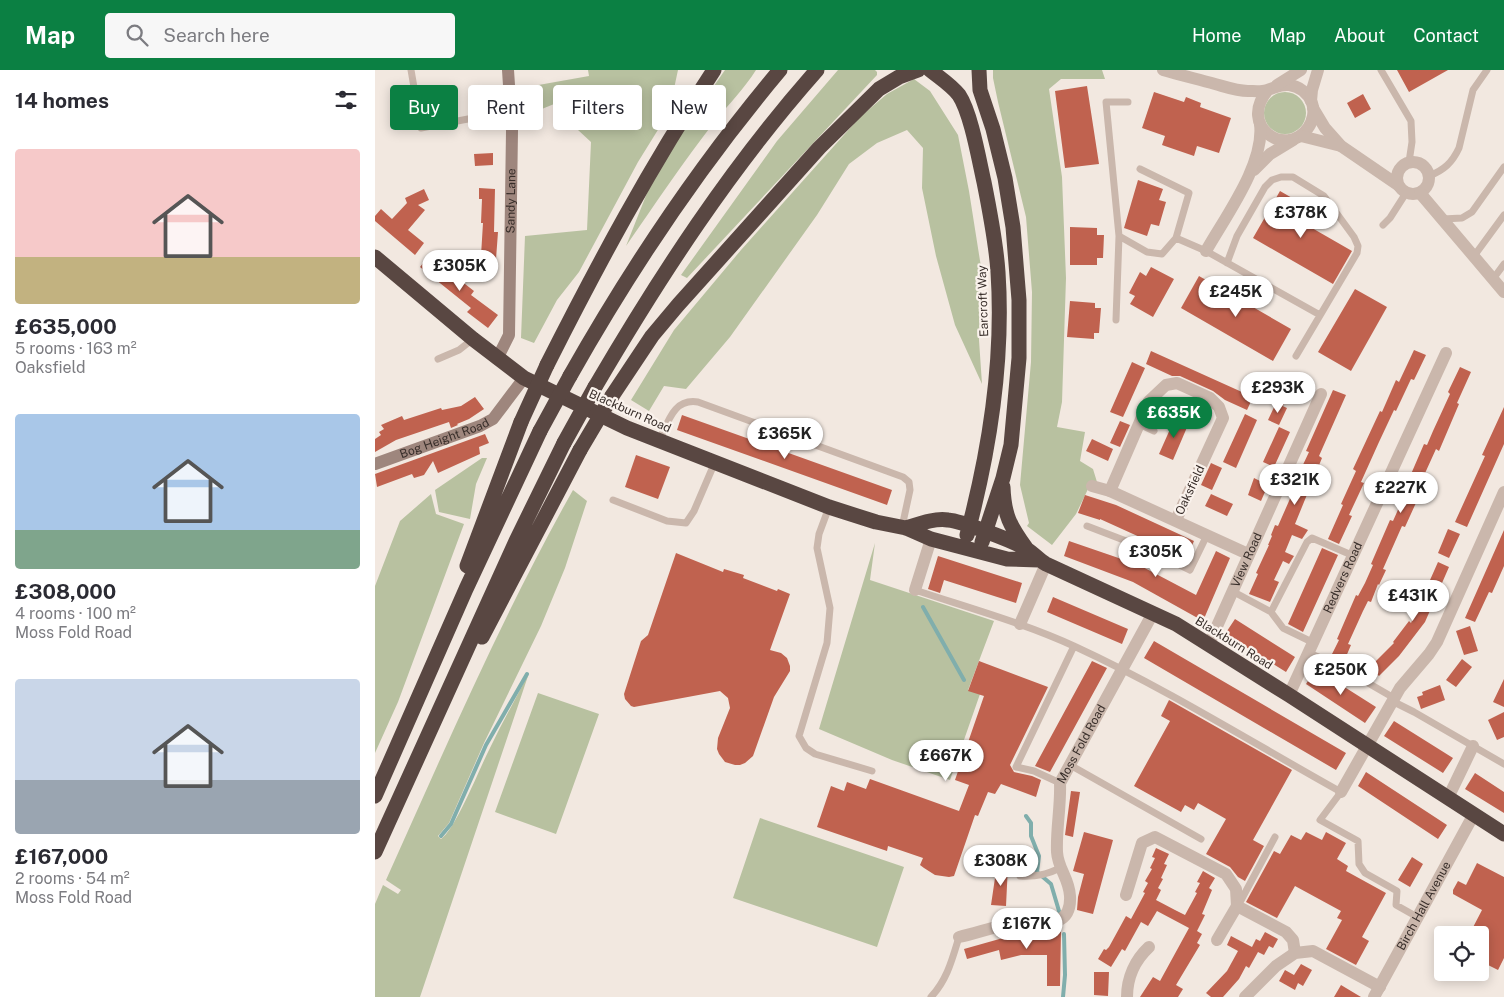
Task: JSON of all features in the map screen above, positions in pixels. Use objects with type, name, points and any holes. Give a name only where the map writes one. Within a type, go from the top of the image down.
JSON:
[{"type":"highway","points":[[409,719],[521,422],[547,365],[621,222],[652,168],[714,70]]},
{"type":"highway","points":[[375,796],[466,589],[540,431],[569,376],[632,270],[677,204],[722,142],[780,70]]},
{"type":"highway","points":[[375,852],[516,540],[564,442],[595,387],[647,299],[707,209],[771,124],[817,70]]},
{"type":"highway","points":[[423,746],[580,450],[612,396],[652,336],[715,262],[819,148],[871,96],[887,83],[899,77],[918,70],[931,70]]},
{"type":"highway","name":"Earcroft Way","points":[[931,70],[959,95],[967,114],[979,156],[998,271],[1000,326],[991,424],[977,498],[963,546]]},
{"type":"highway","points":[[979,70],[980,90],[993,129],[1005,178],[1013,227],[1019,300],[1019,358],[1011,445],[1003,478],[980,551]]},
{"type":"highway","name":"Blackburn Road","points":[[375,257],[497,359],[523,378],[627,428],[829,507],[876,522],[904,528],[931,539],[1007,558],[1043,562]]},
{"type":"highway","points":[[1003,478],[1007,520],[1027,549]]},
{"type":"highway","points":[[948,520],[960,513],[977,498]]},
{"type":"highway","name":"Blackburn Road","points":[[904,528],[926,522],[948,520],[969,526],[1027,549],[1043,562],[1176,624],[1368,745],[1504,834]]},
{"type":"main road","name":"Sandy Lane","points":[[508,70],[509,85]]},
{"type":"main road","name":"Sandy Lane","points":[[497,359],[509,335],[512,130]]},
{"type":"main road","name":"Bog Height Road","points":[[375,464],[480,426],[493,419],[523,378]]},
{"type":"street","points":[[1163,70],[1234,89],[1256,91],[1283,84],[1300,88],[1307,94],[1325,128],[1341,146],[1402,189],[1420,193],[1504,292]]},
{"type":"street","points":[[1206,251],[1249,176],[1259,146],[1258,106],[1262,97],[1271,88],[1301,70]]},
{"type":"street","points":[[1249,176],[1270,154],[1299,137],[1311,124],[1312,90],[1318,70]]},
{"type":"street","points":[[1234,89],[1255,109],[1265,131],[1272,137],[1280,140],[1299,137],[1341,146]]},
{"type":"street","points":[[1369,166],[1414,162],[1424,166],[1429,176],[1427,186],[1420,193]]},
{"type":"street","points":[[1402,189],[1397,175],[1406,164]]},
{"type":"street","name":"Redvers Road","points":[[1289,695],[1446,353]]},
{"type":"street","name":"Oaksfield","points":[[1110,491],[1149,401],[1167,385],[1177,383],[1210,398],[1219,407],[1223,418],[1176,520]]},
{"type":"street","name":"View Road","points":[[1209,644],[1321,394]]},
{"type":"street","points":[[1092,486],[1110,491],[1248,554]]},
{"type":"street","points":[[1341,792],[1400,688],[1437,642],[1504,492]]},
{"type":"street","points":[[915,590],[931,539]]},
{"type":"street","points":[[1020,624],[1043,562]]},
{"type":"street","name":"Moss Fold Road","points":[[959,938],[1015,923],[1053,923],[1064,916],[1070,906],[1067,878],[1055,871],[1061,797],[1060,783],[1153,613]]},
{"type":"street","points":[[1448,798],[1473,746]]},
{"type":"street","name":"Birch Hall Avenue","points":[[1377,992],[1474,814]]},
{"type":"street","points":[[1125,895],[1142,843],[1155,837],[1226,874],[1236,889],[1237,906],[1217,940]]},
{"type":"street","points":[[1237,906],[1286,932],[1293,940],[1295,953]]},
{"type":"street","points":[[1127,997],[1127,983],[1140,955],[1149,947]]},
{"type":"street","points":[[1248,993],[1276,966],[1295,953],[1313,951],[1377,992]]},
{"type":"lane","points":[[411,70],[421,128],[468,119]]},
{"type":"lane","points":[[1381,70],[1411,121],[1412,142],[1406,164]]},
{"type":"lane","points":[[1429,176],[1442,171],[1455,157],[1459,148],[1473,90],[1487,70]]},
{"type":"lane","points":[[1116,320],[1119,236],[1106,102],[1128,102]]},
{"type":"lane","points":[[1443,219],[1462,218],[1471,212],[1504,167]]},
{"type":"lane","points":[[1119,236],[1147,252],[1162,254],[1176,238],[1189,192],[1140,169]]},
{"type":"lane","points":[[1227,263],[1237,236],[1265,187],[1272,180],[1281,177],[1293,177],[1324,196],[1354,236],[1358,246],[1357,253],[1296,356]]},
{"type":"lane","points":[[1383,225],[1390,218],[1402,189]]},
{"type":"lane","points":[[1474,256],[1504,215]]},
{"type":"lane","points":[[1176,238],[1206,251],[1320,315]]},
{"type":"lane","points":[[1493,279],[1504,264]]},
{"type":"lane","points":[[438,359],[459,350],[473,339]]},
{"type":"lane","points":[[659,441],[674,410],[680,404],[689,400],[698,402],[903,477],[909,482],[910,490],[904,528]]},
{"type":"lane","points":[[1139,424],[1154,431]]},
{"type":"lane","points":[[613,500],[667,521],[686,523],[694,510],[715,462]]},
{"type":"lane","points":[[829,507],[819,534],[817,548],[830,608],[827,643],[799,736],[806,748],[815,754],[872,771]]},
{"type":"lane","points":[[1087,526],[1147,549],[1190,570],[1207,535]]},
{"type":"lane","points":[[1271,612],[1307,542],[1312,538],[1354,556]]},
{"type":"lane","points":[[915,590],[1020,624],[1074,646],[1123,670],[1341,792],[1320,820],[1358,841],[1359,864],[1365,873],[1397,891],[1396,905],[1419,918]]},
{"type":"lane","points":[[1232,592],[1271,612],[1283,628],[1351,675],[1504,764]]},
{"type":"lane","points":[[1060,783],[1034,771],[1015,767],[1074,646]]},
{"type":"lane","points":[[1070,765],[1201,839]]},
{"type":"lane","points":[[1237,906],[1275,837]]},
{"type":"lane","points":[[1020,876],[1035,877],[1055,871]]},
{"type":"lane","name":"Moss Fold Road","points":[[931,997],[941,987],[951,966],[959,938]]},
{"type":"green space","points":[[588,70],[678,70],[675,85],[652,85],[652,130],[658,130],[638,162],[579,272],[557,300],[534,343],[521,338],[525,236],[587,230],[591,142],[578,130],[642,130],[642,85],[553,85],[553,104],[543,108],[543,85],[538,85],[589,76]]},
{"type":"green space","points":[[725,70],[756,70],[747,84],[726,108],[726,85],[715,85]]},
{"type":"green space","points":[[838,70],[875,70],[877,75],[687,278],[681,275],[777,141]]},
{"type":"green space","points":[[993,70],[1102,70],[1105,79],[1061,79],[1049,89],[1062,177],[1066,278],[1062,402],[1057,427],[1085,432],[1080,461],[1093,469],[1097,482],[1089,487],[1076,514],[1052,545],[1027,526],[1029,523],[1020,485],[1031,362],[1032,292],[1026,217],[998,102]]},
{"type":"green space","points":[[914,79],[930,91],[958,135],[981,267],[979,340],[982,384],[955,325],[936,256],[922,188],[923,148],[907,130],[877,143],[849,164],[817,215],[730,337],[686,389],[664,386],[649,411],[631,400],[674,330],[741,250],[860,117],[887,94]]},
{"type":"green space","points":[[1289,92],[1297,95],[1303,101],[1306,113],[1303,125],[1297,131],[1281,134],[1273,131],[1267,125],[1264,109],[1267,101],[1273,95]]},
{"type":"green space","points":[[683,130],[708,130],[626,246],[649,188]]},
{"type":"green space","points":[[482,458],[487,458],[476,484],[470,519],[439,512],[435,490]]},
{"type":"green space","points":[[573,490],[587,501],[565,568],[541,626],[484,743],[449,823],[438,836],[441,839],[454,823],[529,673],[420,997],[375,997],[375,904],[383,885],[398,894],[401,890],[386,880],[498,634]]},
{"type":"green space","points":[[431,494],[436,514],[464,524],[398,702],[375,753],[375,586],[400,521]]},
{"type":"green space","points":[[875,543],[870,580],[994,621],[968,690],[980,694],[950,780],[892,760],[819,729]]},
{"type":"green space","points":[[538,693],[599,714],[556,834],[495,812]]},
{"type":"green space","points":[[760,818],[904,867],[877,947],[733,898]]},
{"type":"building","points":[[1397,70],[1448,70],[1409,92]]},
{"type":"building","points":[[1087,86],[1099,164],[1065,168],[1055,91]]},
{"type":"building","points":[[1154,92],[1184,102],[1186,97],[1201,103],[1200,107],[1231,118],[1219,153],[1197,146],[1194,156],[1162,145],[1165,136],[1142,128]]},
{"type":"building","points":[[1363,94],[1371,109],[1355,118],[1347,103]]},
{"type":"building","points":[[493,153],[493,165],[475,166],[474,154]]},
{"type":"building","points":[[1138,180],[1163,189],[1159,200],[1166,202],[1159,226],[1151,224],[1147,236],[1124,228]]},
{"type":"building","points":[[479,188],[495,189],[494,232],[498,232],[495,273],[480,272],[483,223],[481,223],[482,199],[479,199]]},
{"type":"building","points":[[424,189],[429,200],[418,205],[425,210],[408,230],[424,243],[415,255],[375,221],[375,216],[381,209],[392,219],[407,203],[405,198]]},
{"type":"building","points":[[1280,191],[1313,210],[1305,224],[1352,251],[1333,284],[1253,238]]},
{"type":"building","points":[[1070,227],[1097,228],[1097,235],[1104,235],[1103,258],[1097,258],[1097,265],[1070,265]]},
{"type":"building","points":[[429,256],[474,291],[471,295],[498,315],[488,328],[467,312],[471,308],[420,267]]},
{"type":"building","points":[[1151,267],[1174,279],[1153,317],[1130,304],[1135,296],[1129,293],[1140,272],[1146,276]]},
{"type":"building","points":[[1199,276],[1291,329],[1273,361],[1181,308]]},
{"type":"building","points":[[1355,289],[1387,307],[1351,371],[1318,352]]},
{"type":"building","points":[[1070,301],[1095,303],[1095,308],[1101,308],[1099,333],[1094,333],[1094,339],[1067,337]]},
{"type":"building","points":[[1414,350],[1426,355],[1414,380],[1411,379],[1396,411],[1394,410],[1379,442],[1361,482],[1364,483],[1349,515],[1352,516],[1339,544],[1328,539],[1356,471],[1353,469],[1380,411],[1382,412],[1396,380],[1399,382]]},
{"type":"building","points":[[1151,351],[1253,397],[1247,410],[1225,400],[1213,391],[1180,376],[1172,376],[1146,364]]},
{"type":"building","points":[[1132,362],[1145,368],[1123,417],[1110,412]]},
{"type":"building","points":[[1460,367],[1471,372],[1439,451],[1436,449],[1426,471],[1417,493],[1420,494],[1405,527],[1402,526],[1383,569],[1386,570],[1371,602],[1368,601],[1348,644],[1351,645],[1345,659],[1332,654],[1356,595],[1358,596],[1365,583],[1390,520],[1393,521],[1424,444],[1427,445]]},
{"type":"building","points":[[1276,387],[1289,393],[1283,406],[1270,400]]},
{"type":"building","points":[[1333,390],[1346,395],[1319,456],[1322,458],[1295,524],[1308,530],[1302,539],[1292,535],[1285,552],[1294,556],[1289,564],[1283,561],[1274,580],[1279,582],[1270,602],[1249,594],[1275,525],[1278,526],[1289,501],[1294,489],[1292,488],[1309,452],[1306,451]]},
{"type":"building","points":[[475,397],[484,409],[469,419],[451,428],[449,422],[396,440],[375,452],[375,439],[381,435],[379,432],[384,429],[381,425],[402,416],[404,420],[441,408],[442,410],[461,406]]},
{"type":"building","points":[[1276,403],[1287,408],[1279,425],[1268,420]]},
{"type":"building","points":[[1504,407],[1504,444],[1467,527],[1455,522],[1485,456],[1482,455]]},
{"type":"building","points":[[1245,414],[1257,420],[1236,468],[1223,462]]},
{"type":"building","points":[[682,415],[892,490],[887,505],[677,430]]},
{"type":"building","points":[[1175,418],[1188,425],[1173,460],[1159,454]]},
{"type":"building","points":[[1120,421],[1130,425],[1120,447],[1110,443]]},
{"type":"building","points":[[1279,427],[1290,432],[1274,467],[1263,462]]},
{"type":"building","points":[[485,434],[489,443],[479,447],[480,454],[438,473],[433,461],[424,475],[414,478],[412,474],[377,487],[375,474]]},
{"type":"building","points":[[1092,439],[1113,449],[1108,461],[1086,451]]},
{"type":"building","points":[[636,455],[670,467],[658,499],[625,487]]},
{"type":"building","points":[[1211,463],[1222,468],[1212,490],[1201,485]]},
{"type":"building","points":[[1254,478],[1268,485],[1261,501],[1248,495]]},
{"type":"building","points":[[1211,494],[1233,504],[1227,516],[1205,506]]},
{"type":"building","points":[[1085,495],[1116,505],[1194,541],[1186,558],[1100,519],[1078,513]]},
{"type":"building","points":[[1448,529],[1460,534],[1449,558],[1438,553]]},
{"type":"building","points":[[1504,530],[1504,566],[1492,593],[1489,592],[1475,622],[1465,618]]},
{"type":"building","points":[[1069,541],[1139,565],[1196,595],[1216,551],[1230,558],[1203,621],[1133,582],[1064,556]]},
{"type":"building","points":[[1322,548],[1338,555],[1303,632],[1288,624]]},
{"type":"building","points":[[676,553],[723,572],[724,569],[744,575],[743,578],[790,594],[770,650],[781,653],[787,658],[790,671],[774,697],[753,756],[740,765],[725,762],[717,749],[718,738],[730,708],[728,698],[720,691],[634,707],[625,699],[624,694],[641,641],[648,635]]},
{"type":"building","points":[[938,556],[1022,583],[1016,603],[944,580],[940,593],[928,589]]},
{"type":"building","points":[[1438,562],[1449,567],[1425,622],[1399,656],[1379,676],[1370,667],[1394,643],[1409,621],[1411,623]]},
{"type":"building","points":[[1053,597],[1128,629],[1122,644],[1047,612]]},
{"type":"building","points":[[1235,619],[1295,657],[1286,672],[1225,634]]},
{"type":"building","points":[[1470,626],[1478,651],[1464,655],[1456,631]]},
{"type":"building","points":[[1154,641],[1346,753],[1336,770],[1144,658]]},
{"type":"building","points":[[1462,659],[1472,667],[1456,687],[1446,680]]},
{"type":"building","points":[[979,661],[1048,687],[1010,765],[1014,772],[1041,780],[1036,797],[1001,784],[995,794],[988,792],[978,816],[975,815],[954,876],[949,877],[935,875],[924,868],[920,865],[923,858],[888,846],[887,851],[817,827],[831,786],[844,791],[847,782],[866,789],[870,779],[959,811],[969,785],[955,780],[984,696],[968,691]]},
{"type":"building","points":[[1092,661],[1107,668],[1050,772],[1035,766]]},
{"type":"building","points":[[1316,669],[1376,707],[1365,723],[1306,684]]},
{"type":"building","points":[[1504,679],[1504,707],[1493,702]]},
{"type":"building","points":[[1440,685],[1445,700],[1421,709],[1417,697],[1423,695],[1422,692]]},
{"type":"building","points":[[1169,700],[1292,770],[1253,840],[1264,846],[1245,881],[1238,877],[1230,867],[1206,854],[1226,819],[1198,803],[1194,810],[1185,805],[1181,812],[1134,786],[1170,721],[1161,716]]},
{"type":"building","points":[[1504,712],[1504,737],[1497,740],[1488,720]]},
{"type":"building","points":[[1394,721],[1453,758],[1443,773],[1384,736]]},
{"type":"building","points":[[1366,772],[1447,825],[1438,839],[1358,786]]},
{"type":"building","points":[[1475,773],[1504,792],[1504,813],[1465,789]]},
{"type":"building","points":[[1071,791],[1080,792],[1073,837],[1065,835]]},
{"type":"building","points":[[1084,832],[1113,840],[1093,914],[1077,910],[1084,874],[1073,871]]},
{"type":"building","points":[[1306,832],[1322,840],[1326,832],[1346,843],[1337,859],[1348,866],[1346,871],[1386,893],[1362,937],[1369,941],[1356,965],[1326,949],[1342,920],[1337,918],[1341,911],[1295,886],[1277,918],[1246,902],[1274,851],[1280,854],[1291,835],[1301,840]]},
{"type":"building","points":[[1156,848],[1169,854],[1164,864],[1167,865],[1161,878],[1163,879],[1158,888],[1161,890],[1156,900],[1175,910],[1185,915],[1197,893],[1195,892],[1200,883],[1197,882],[1203,871],[1215,878],[1209,888],[1212,890],[1202,914],[1205,915],[1197,931],[1202,934],[1197,943],[1200,945],[1176,985],[1183,989],[1178,997],[1140,997],[1153,977],[1160,981],[1189,928],[1157,911],[1148,926],[1141,922],[1125,951],[1122,949],[1111,967],[1098,959],[1104,949],[1106,950],[1109,947],[1126,916],[1131,919],[1145,893],[1143,892],[1148,883],[1145,881],[1152,869],[1150,868],[1155,858],[1152,857]]},
{"type":"building","points":[[1412,857],[1423,864],[1410,887],[1398,880]]},
{"type":"building","points":[[1477,863],[1504,877],[1504,958],[1498,970],[1489,966],[1489,926],[1474,926],[1482,910],[1453,894],[1458,881],[1466,885]]},
{"type":"building","points":[[998,865],[1008,865],[1006,906],[991,905]]},
{"type":"building","points":[[1022,931],[1061,932],[1060,986],[1047,986],[1047,955],[1021,955],[1001,960],[999,950],[967,959],[964,949],[1021,933]]},
{"type":"building","points":[[1265,932],[1278,939],[1273,948],[1269,946],[1264,955],[1258,952],[1249,968],[1246,966],[1239,979],[1223,997],[1211,997],[1206,993],[1227,971],[1238,951],[1227,945],[1231,936],[1252,947],[1256,939],[1260,941]]},
{"type":"building","points":[[1301,964],[1312,970],[1303,986],[1298,983],[1295,990],[1279,981],[1285,970],[1294,975]]},
{"type":"building","points":[[1094,972],[1109,972],[1108,996],[1094,995]]},
{"type":"building","points":[[1341,985],[1361,997],[1334,997]]},
{"type":"waterway","points":[[923,607],[964,680]]},
{"type":"waterway","points":[[441,836],[451,824],[486,745],[527,674]]},
{"type":"waterway","points":[[1026,816],[1031,823],[1031,836],[1039,856],[1037,872],[1051,884],[1059,911]]},
{"type":"waterway","points":[[1063,997],[1065,975],[1064,934]]}]
